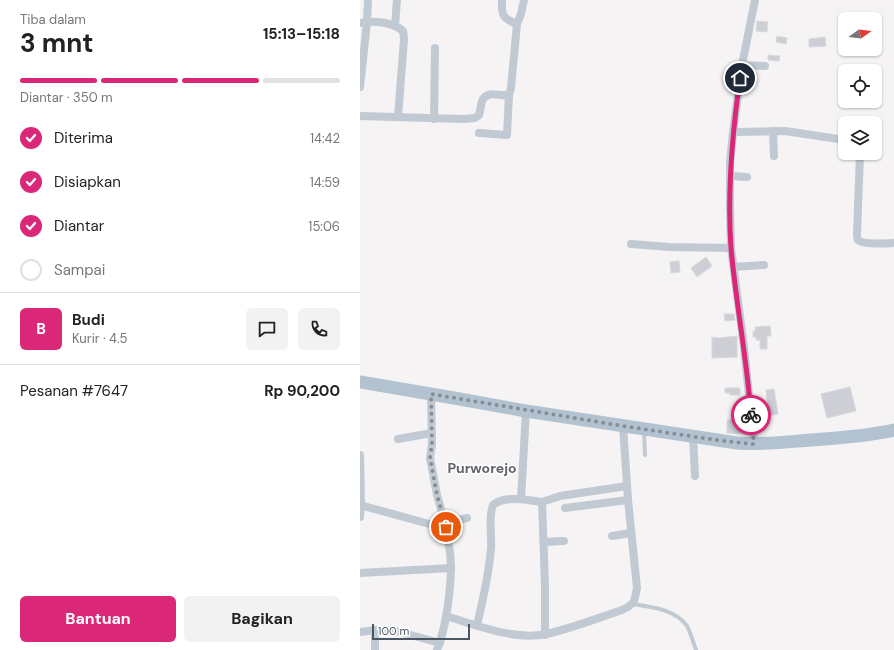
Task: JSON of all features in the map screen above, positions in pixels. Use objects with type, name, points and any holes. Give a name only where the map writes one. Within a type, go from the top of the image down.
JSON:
[{"type":"main road","points":[[360,382],[526,411],[730,442],[754,444],[860,436],[894,430]]},
{"type":"street","points":[[360,87],[364,23],[368,0]]},
{"type":"street","points":[[395,26],[397,0]]},
{"type":"street","points":[[502,0],[502,12],[504,16],[508,20],[517,24]]},
{"type":"street","points":[[480,133],[507,135],[509,95],[512,88],[517,24],[524,0]]},
{"type":"street","points":[[754,444],[745,354],[731,248],[730,176],[733,132],[742,65],[755,0]]},
{"type":"street","points":[[364,23],[378,22],[395,26],[402,30],[404,35],[398,117]]},
{"type":"street","points":[[434,48],[434,118]]},
{"type":"street","points":[[742,65],[765,66]]},
{"type":"street","points":[[360,116],[462,119],[475,118],[479,115],[485,97],[490,95],[509,95]]},
{"type":"street","points":[[773,131],[774,156]]},
{"type":"street","points":[[733,132],[791,132],[838,139]]},
{"type":"street","points":[[860,160],[858,240],[866,243],[894,243]]},
{"type":"street","points":[[730,176],[747,177]]},
{"type":"street","points":[[631,244],[669,247],[731,248]]},
{"type":"street","points":[[734,267],[764,265]]},
{"type":"street","points":[[360,632],[392,630],[438,646],[450,593],[451,568],[445,525],[437,495],[430,458],[432,444],[431,394]]},
{"type":"street","points":[[521,499],[526,411]]},
{"type":"street","points":[[446,616],[507,633],[545,635],[622,610],[632,604],[636,597],[637,588],[628,500],[623,426]]},
{"type":"street","points":[[398,439],[432,433]]},
{"type":"street","points":[[693,436],[695,476]]},
{"type":"street","points":[[360,455],[360,517]]},
{"type":"street","points":[[477,625],[489,571],[492,547],[492,507],[494,504],[500,501],[521,499],[542,502],[560,496],[627,486]]},
{"type":"street","points":[[565,508],[628,500]]},
{"type":"street","points":[[542,502],[546,585],[545,635]]},
{"type":"street","points":[[361,505],[403,517],[445,525],[467,518]]},
{"type":"street","points":[[612,536],[631,533]]},
{"type":"street","points":[[544,542],[564,541]]},
{"type":"street","points":[[360,573],[451,568]]},
{"type":"street","points":[[375,630],[375,650]]},
{"type":"lane","points":[[644,429],[645,455]]},
{"type":"lane","points":[[632,604],[673,614],[688,629],[696,650]]},
{"type":"building","points":[[757,21],[768,22],[767,32],[756,31]]},
{"type":"building","points":[[777,36],[787,38],[786,44],[776,42]]},
{"type":"building","points":[[825,37],[826,46],[809,47],[809,39]]},
{"type":"building","points":[[768,55],[780,56],[779,61],[768,60]]},
{"type":"building","points":[[748,73],[756,74],[755,82],[747,81]]},
{"type":"building","points":[[706,257],[712,266],[697,277],[691,268]]},
{"type":"building","points":[[679,261],[680,272],[671,273],[670,262]]},
{"type":"building","points":[[724,314],[734,314],[735,320],[725,321]]},
{"type":"building","points":[[770,326],[771,336],[767,336],[767,349],[760,349],[760,340],[756,340],[756,337],[753,337],[753,331],[756,331],[755,327]]},
{"type":"building","points":[[737,336],[737,357],[712,358],[712,337],[719,338]]},
{"type":"building","points":[[850,387],[856,411],[827,418],[821,394]]},
{"type":"building","points":[[725,388],[740,388],[740,395],[730,395],[730,393],[725,393]]},
{"type":"building","points":[[774,389],[778,414],[767,416],[766,409],[768,408],[766,390]]},
{"type":"building","points":[[746,419],[747,431],[741,431],[741,434],[727,433],[727,420]]},
{"type":"way so far","points":[[446,527],[437,495],[430,458],[432,444],[431,394],[526,411],[723,441],[754,444],[751,415]]},
{"type":"district","name":"Purworejo","points":[[482,468]]},
{"type":"route","points":[[740,78],[730,163],[731,248],[751,415]]}]
